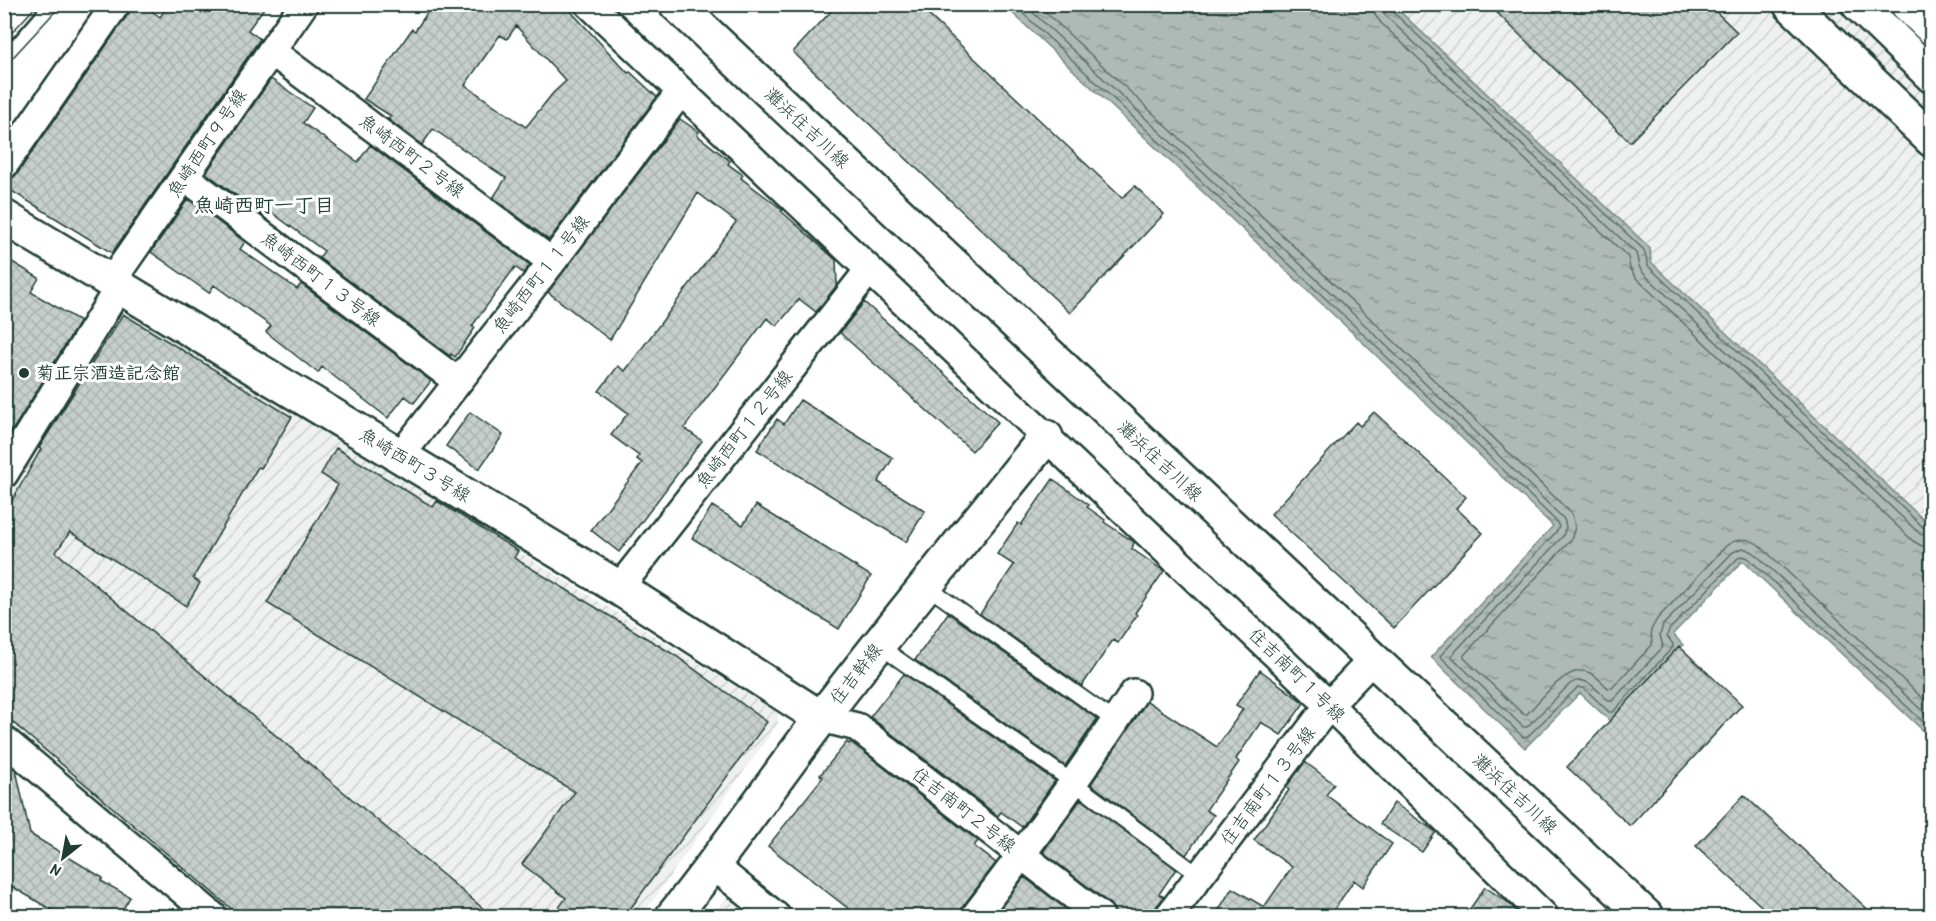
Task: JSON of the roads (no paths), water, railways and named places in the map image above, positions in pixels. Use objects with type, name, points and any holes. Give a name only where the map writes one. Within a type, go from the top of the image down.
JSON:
[{"type":"main road","name":"灘浜住吉川線","points":[[676,4],[1371,660],[1646,916]]},
{"type":"main road","points":[[1790,4],[1932,140]]},
{"type":"main road","points":[[1859,4],[1932,68]]},
{"type":"main road","points":[[1859,4],[1932,76]]},
{"type":"main road","points":[[1885,4],[1932,46]]},
{"type":"main road","points":[[1906,4],[1932,28]]},
{"type":"main road","points":[[1917,4],[1932,18]]},
{"type":"main road","name":"魚崎西町３号線","points":[[4,217],[619,588],[821,718]]},
{"type":"main road","name":"住吉幹線","points":[[673,916],[714,866],[821,718],[1046,437]]},
{"type":"street","points":[[4,26],[23,4]]},
{"type":"street","points":[[4,165],[116,4]]},
{"type":"street","name":"魚崎西町９号線","points":[[4,474],[115,284],[184,177],[304,4]]},
{"type":"street","name":"住吉南町１号線","points":[[590,4],[1329,705],[1544,916]]},
{"type":"street","name":"魚崎西町２号線","points":[[271,51],[552,262]]},
{"type":"street","name":"魚崎西町１１号線","points":[[400,456],[552,262],[681,91]]},
{"type":"street","name":"魚崎西町１３号線","points":[[184,177],[457,381]]},
{"type":"street","name":"魚崎西町１２号線","points":[[619,588],[869,270]]},
{"type":"street","name":"住吉南町１３号線","points":[[1169,916],[1329,705],[1371,660]]},
{"type":"street","points":[[975,916],[1022,856],[1134,693]]},
{"type":"street","name":"住吉南町２号線","points":[[821,718],[857,727],[1100,916]]},
{"type":"street","points":[[4,740],[213,916]]},
{"type":"street","points":[[714,866],[776,916]]},
{"type":"lane","points":[[926,586],[1115,721]]},
{"type":"lane","points":[[878,645],[1074,783],[1200,876]]},
{"type":"water","points":[[1004,5],[1393,5],[1650,248],[1651,262],[1931,527],[1931,738],[1743,561],[1673,634],[1683,645],[1611,722],[1580,693],[1525,748],[1431,657],[1553,526],[1355,335]]},
{"type":"tram line","points":[[4,41],[38,4]]},
{"type":"tram line","points":[[4,67],[62,4]]},
{"type":"place","name":"菊正宗酒造記念館","points":[[24,373]]},
{"type":"district","name":"魚崎西町一丁目","points":[[264,205]]}]
